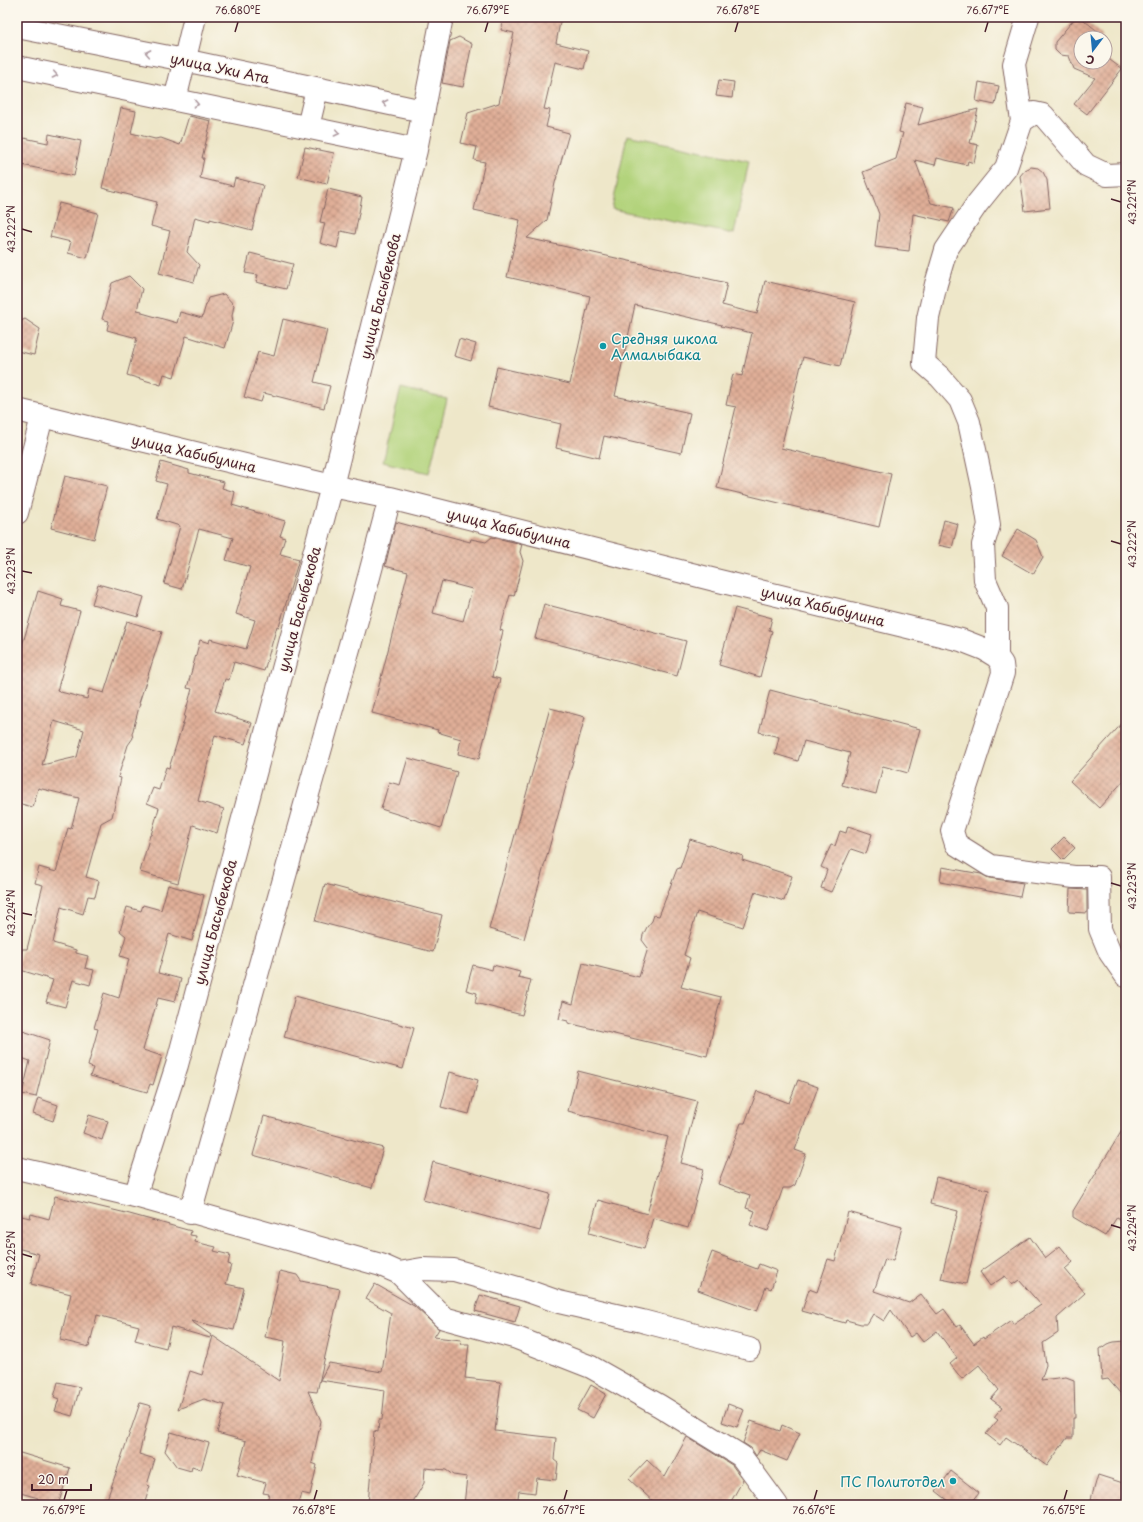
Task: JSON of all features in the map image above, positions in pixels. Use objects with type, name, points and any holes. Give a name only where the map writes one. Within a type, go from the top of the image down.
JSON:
[{"type":"street","points":[[175,100],[195,17]]},
{"type":"street","name":"улица Басыбекова","points":[[135,1196],[177,1065],[332,486],[416,150],[442,17]]},
{"type":"street","points":[[1028,17],[1014,64],[1022,121],[1006,168],[978,204],[946,250],[928,318],[924,363],[940,377],[960,400],[969,422],[983,487],[989,525],[983,545],[985,580],[997,608],[997,657],[1002,664],[1003,673],[952,831],[956,844],[991,866],[1074,878],[1099,877],[1100,929],[1110,953],[1126,976]]},
{"type":"street","name":"улица Уки Ата","points":[[17,27],[184,60],[423,111]]},
{"type":"street","points":[[17,67],[416,150]]},
{"type":"street","points":[[1016,80],[1043,115],[1086,165],[1107,175],[1126,174]]},
{"type":"street","points":[[308,127],[317,89]]},
{"type":"street","points":[[1022,121],[1034,113],[1043,115]]},
{"type":"street","name":"улица Хабибулина","points":[[17,410],[332,486],[390,498],[714,580],[961,640],[984,649],[997,657]]},
{"type":"street","points":[[17,513],[42,417]]},
{"type":"street","points":[[190,1213],[390,498]]},
{"type":"street","points":[[17,1168],[135,1196],[190,1213],[368,1261],[399,1273],[444,1318],[517,1338],[591,1367],[660,1406],[741,1456],[777,1505]]},
{"type":"street","points":[[399,1273],[422,1269],[454,1270],[525,1290],[559,1302],[642,1320],[749,1349]]},
{"type":"green space","points":[[627,135],[749,161],[734,234],[612,209]]},
{"type":"green space","points":[[401,388],[447,399],[429,473],[383,462]]},
{"type":"building","points":[[504,17],[561,17],[556,43],[588,51],[584,69],[555,62],[544,109],[550,110],[546,127],[569,133],[555,183],[547,220],[527,238],[727,283],[722,305],[757,314],[765,281],[855,302],[840,366],[803,357],[781,448],[891,474],[879,527],[717,488],[736,407],[726,405],[733,374],[742,376],[752,333],[635,305],[615,396],[690,413],[681,453],[604,436],[599,458],[556,448],[561,424],[488,407],[497,367],[570,384],[590,296],[507,277],[520,220],[474,210],[485,162],[474,160],[477,147],[461,143],[468,113],[499,103],[514,33],[501,30]]},
{"type":"building","points":[[1076,17],[1080,17],[1096,30],[1073,30],[1073,66],[1069,56],[1060,55],[1055,50],[1055,42]]},
{"type":"building","points":[[459,37],[472,44],[463,87],[442,83],[450,41]]},
{"type":"building","points":[[1113,62],[1122,69],[1087,114],[1074,104],[1095,78],[1076,70],[1113,70]]},
{"type":"building","points":[[719,80],[734,82],[732,98],[716,96]]},
{"type":"building","points":[[979,82],[999,86],[995,105],[976,101]]},
{"type":"building","points":[[906,103],[923,107],[918,125],[978,109],[970,143],[978,145],[974,163],[968,161],[967,165],[937,158],[935,165],[915,160],[931,203],[954,208],[949,222],[913,214],[909,251],[875,247],[879,214],[863,172],[896,159],[903,133],[899,132]]},
{"type":"building","points":[[121,108],[136,111],[131,133],[155,139],[161,138],[180,145],[189,116],[211,121],[202,158],[204,158],[200,178],[233,186],[235,178],[263,185],[252,230],[210,219],[210,221],[195,217],[187,252],[199,265],[194,282],[159,273],[170,231],[151,226],[157,202],[102,188]]},
{"type":"building","points":[[49,134],[81,141],[74,176],[17,164],[17,140],[23,141],[24,138],[48,143]]},
{"type":"building","points":[[305,147],[334,153],[327,184],[298,177]]},
{"type":"building","points":[[1031,167],[1038,168],[1043,172],[1047,180],[1050,208],[1025,211],[1020,176],[1025,170]]},
{"type":"building","points":[[328,189],[362,197],[355,234],[341,231],[337,248],[320,243],[325,223],[320,222]]},
{"type":"building","points":[[59,203],[98,213],[87,258],[68,253],[71,242],[50,237]]},
{"type":"building","points":[[250,253],[293,264],[286,289],[256,282],[258,275],[245,273]]},
{"type":"building","points":[[129,276],[142,289],[137,310],[142,311],[142,313],[177,323],[180,312],[202,318],[208,298],[224,294],[234,305],[232,316],[233,321],[225,348],[186,336],[174,377],[164,374],[161,385],[127,375],[137,338],[107,330],[109,321],[102,319],[112,283]]},
{"type":"building","points":[[25,319],[40,329],[34,355],[17,351],[17,323]]},
{"type":"building","points":[[283,319],[327,330],[314,382],[330,386],[324,408],[264,393],[261,402],[244,397],[258,352],[274,356]]},
{"type":"building","points":[[459,339],[476,344],[471,361],[454,356]]},
{"type":"building","points":[[161,462],[189,470],[189,473],[224,482],[222,488],[235,492],[232,505],[285,521],[280,536],[285,538],[280,554],[299,559],[264,671],[234,662],[229,680],[225,679],[215,711],[252,723],[245,744],[215,735],[198,801],[224,809],[217,833],[193,825],[178,883],[140,872],[159,808],[147,803],[153,788],[159,790],[166,767],[169,768],[192,689],[187,688],[200,640],[209,643],[210,639],[246,649],[255,620],[236,614],[250,567],[226,560],[233,538],[199,529],[182,589],[164,584],[180,526],[157,519],[167,484],[156,481]]},
{"type":"building","points":[[65,476],[107,486],[94,539],[51,528]]},
{"type":"building","points":[[944,520],[958,524],[952,548],[938,545]]},
{"type":"building","points":[[396,522],[470,542],[471,539],[486,542],[492,537],[522,544],[520,552],[523,561],[514,596],[510,595],[500,630],[503,631],[492,677],[500,679],[479,759],[458,754],[461,739],[437,732],[438,730],[372,713],[408,572],[385,566]],"holes":[[[442,581],[472,589],[463,621],[433,613]]]},
{"type":"building","points":[[1018,529],[1036,540],[1043,557],[1033,574],[1002,556]]},
{"type":"building","points":[[98,584],[144,597],[138,617],[92,604]]},
{"type":"building","points":[[38,591],[63,599],[61,606],[80,611],[57,691],[87,699],[89,689],[104,693],[127,621],[162,632],[139,703],[132,734],[133,738],[128,745],[118,777],[121,778],[112,817],[101,823],[86,877],[99,881],[95,897],[88,896],[83,914],[61,907],[53,943],[76,950],[76,953],[88,956],[85,968],[94,970],[90,985],[73,980],[65,1007],[46,1002],[53,980],[17,969],[22,949],[27,949],[43,885],[35,883],[39,867],[56,872],[68,828],[71,829],[79,798],[38,788],[33,807],[17,803],[17,663]],"holes":[[[54,721],[84,730],[77,757],[42,765]]]},
{"type":"building","points":[[544,604],[686,641],[677,676],[535,638]]},
{"type":"building","points":[[735,608],[772,618],[769,630],[772,631],[760,677],[719,665]]},
{"type":"building","points":[[770,690],[920,729],[908,773],[883,766],[876,794],[842,785],[850,753],[804,741],[798,761],[775,754],[779,737],[759,732]]},
{"type":"building","points":[[550,708],[585,717],[524,939],[489,929]]},
{"type":"building","points":[[1126,719],[1126,778],[1099,808],[1070,781]]},
{"type":"building","points":[[408,758],[457,772],[441,828],[381,809],[389,782],[400,785]]},
{"type":"building","points":[[848,826],[872,834],[866,854],[851,849],[831,892],[821,888],[827,870],[821,867],[831,845],[835,846],[840,831],[846,833]]},
{"type":"building","points":[[1064,837],[1075,848],[1063,860],[1052,849]]},
{"type":"building","points":[[690,839],[743,856],[742,860],[792,876],[784,901],[755,892],[743,927],[697,912],[684,955],[690,958],[681,987],[721,997],[707,1056],[568,1023],[568,1021],[559,1019],[563,1001],[573,1004],[583,963],[639,977],[648,948],[642,940],[643,935],[654,915],[659,916],[677,869],[680,868]]},
{"type":"building","points":[[942,867],[981,874],[989,878],[1023,883],[1020,897],[940,882]]},
{"type":"building","points":[[325,884],[442,915],[433,952],[315,921]]},
{"type":"building","points":[[168,885],[204,895],[192,941],[169,934],[158,973],[181,979],[175,1002],[158,998],[143,1050],[162,1056],[153,1085],[150,1084],[147,1092],[90,1076],[93,1068],[88,1066],[98,1029],[94,1028],[104,993],[119,998],[129,959],[120,956],[126,936],[120,931],[127,907],[141,911],[143,905],[161,910]]},
{"type":"building","points":[[1070,889],[1087,890],[1087,913],[1069,912]]},
{"type":"building","points":[[473,965],[492,970],[493,965],[520,972],[518,977],[531,980],[522,1015],[475,1003],[477,993],[466,990]]},
{"type":"building","points":[[295,996],[414,1028],[403,1069],[284,1037]]},
{"type":"building","points":[[17,1029],[50,1040],[36,1097],[22,1094],[30,1061],[19,1057],[22,1049],[17,1048]]},
{"type":"building","points":[[578,1071],[697,1101],[681,1163],[704,1169],[688,1228],[653,1218],[644,1249],[589,1233],[598,1200],[647,1214],[668,1137],[568,1111]]},
{"type":"building","points":[[450,1072],[478,1080],[469,1114],[441,1107]]},
{"type":"building","points":[[798,1080],[818,1087],[795,1150],[806,1154],[795,1185],[790,1188],[783,1188],[768,1231],[750,1225],[755,1211],[746,1208],[750,1195],[718,1184],[741,1123],[745,1123],[757,1091],[789,1103]]},
{"type":"building","points":[[38,1098],[58,1105],[53,1121],[33,1114]]},
{"type":"building","points":[[89,1115],[108,1121],[102,1140],[83,1133]]},
{"type":"building","points":[[264,1116],[383,1148],[372,1188],[253,1155]]},
{"type":"building","points":[[1126,1124],[1126,1222],[1117,1217],[1105,1236],[1073,1217],[1073,1211]]},
{"type":"building","points":[[433,1162],[550,1194],[540,1231],[423,1200]]},
{"type":"building","points":[[936,1177],[989,1190],[966,1284],[941,1279],[958,1211],[930,1204]]},
{"type":"building","points":[[55,1196],[126,1213],[191,1231],[190,1235],[196,1236],[195,1242],[216,1247],[214,1251],[230,1255],[228,1264],[231,1265],[226,1284],[244,1288],[234,1330],[191,1321],[211,1335],[210,1338],[171,1327],[166,1348],[135,1340],[139,1326],[97,1315],[89,1347],[60,1340],[71,1294],[31,1284],[39,1254],[17,1248],[17,1215],[30,1218],[31,1214],[49,1219]]},
{"type":"building","points":[[848,1212],[902,1227],[893,1261],[885,1259],[874,1291],[909,1303],[921,1294],[937,1314],[944,1309],[957,1327],[960,1325],[974,1344],[983,1337],[984,1339],[1011,1320],[1013,1324],[1041,1305],[1019,1280],[1012,1285],[1005,1276],[990,1286],[980,1272],[1030,1237],[1045,1258],[1060,1246],[1073,1262],[1065,1269],[1085,1293],[1057,1318],[1058,1333],[1043,1343],[1046,1365],[1041,1380],[1066,1377],[1074,1380],[1075,1418],[1073,1418],[1073,1438],[1067,1438],[1047,1466],[1006,1437],[1000,1445],[986,1434],[998,1420],[994,1417],[1002,1407],[991,1399],[999,1390],[979,1365],[962,1379],[950,1364],[957,1358],[937,1331],[923,1342],[916,1333],[910,1337],[891,1310],[884,1321],[873,1314],[867,1324],[846,1320],[845,1323],[802,1311],[809,1289],[817,1292],[828,1259],[835,1261]]},
{"type":"building","points":[[712,1252],[757,1269],[759,1264],[777,1271],[771,1289],[766,1287],[757,1311],[698,1290]]},
{"type":"building","points":[[280,1271],[297,1275],[301,1281],[340,1289],[317,1392],[308,1391],[321,1421],[312,1463],[317,1465],[310,1495],[301,1493],[298,1505],[266,1505],[269,1494],[263,1493],[266,1483],[237,1475],[246,1441],[217,1433],[225,1405],[204,1399],[178,1409],[190,1371],[202,1375],[213,1336],[279,1381],[285,1341],[265,1337]]},
{"type":"building","points":[[375,1284],[414,1306],[439,1329],[434,1337],[461,1340],[460,1344],[469,1344],[465,1378],[501,1382],[495,1431],[556,1438],[554,1460],[558,1463],[556,1480],[537,1478],[535,1493],[519,1491],[517,1505],[464,1505],[467,1477],[453,1475],[446,1470],[425,1468],[424,1483],[411,1505],[368,1505],[374,1431],[378,1432],[379,1420],[382,1420],[385,1390],[320,1380],[329,1363],[382,1372],[391,1313],[366,1299]]},
{"type":"building","points":[[480,1295],[520,1306],[515,1322],[475,1311]]},
{"type":"building","points":[[1126,1341],[1126,1400],[1108,1379],[1102,1380],[1100,1349],[1107,1344]]},
{"type":"building","points":[[58,1382],[80,1387],[72,1416],[55,1411],[59,1399],[54,1397]]},
{"type":"building","points":[[591,1385],[606,1394],[593,1418],[577,1410]]},
{"type":"building","points":[[140,1403],[151,1406],[139,1454],[155,1459],[147,1485],[150,1486],[144,1505],[105,1505]]},
{"type":"building","points":[[728,1404],[744,1410],[737,1427],[722,1422]]},
{"type":"building","points":[[751,1421],[780,1431],[782,1425],[800,1433],[787,1461],[760,1450],[756,1456],[751,1448],[743,1443]]},
{"type":"building","points":[[171,1432],[209,1443],[201,1470],[192,1467],[191,1471],[177,1467],[165,1451]]},
{"type":"building","points":[[687,1437],[732,1465],[743,1480],[729,1505],[657,1505],[629,1479],[647,1460],[665,1477]]},
{"type":"building","points":[[17,1452],[70,1468],[58,1505],[36,1505],[38,1498],[17,1492]]},
{"type":"building","name":"ПС Политотдел","points":[[951,1471],[979,1493],[970,1505],[954,1505],[936,1491]]},
{"type":"building","points":[[1098,1475],[1126,1484],[1126,1505],[1111,1505],[1091,1499]]},
{"type":"place","name":"Средняя школа Алмалыбака","points":[[603,346]]},
{"type":"place","name":"ПС Политотдел","points":[[953,1481]]}]
